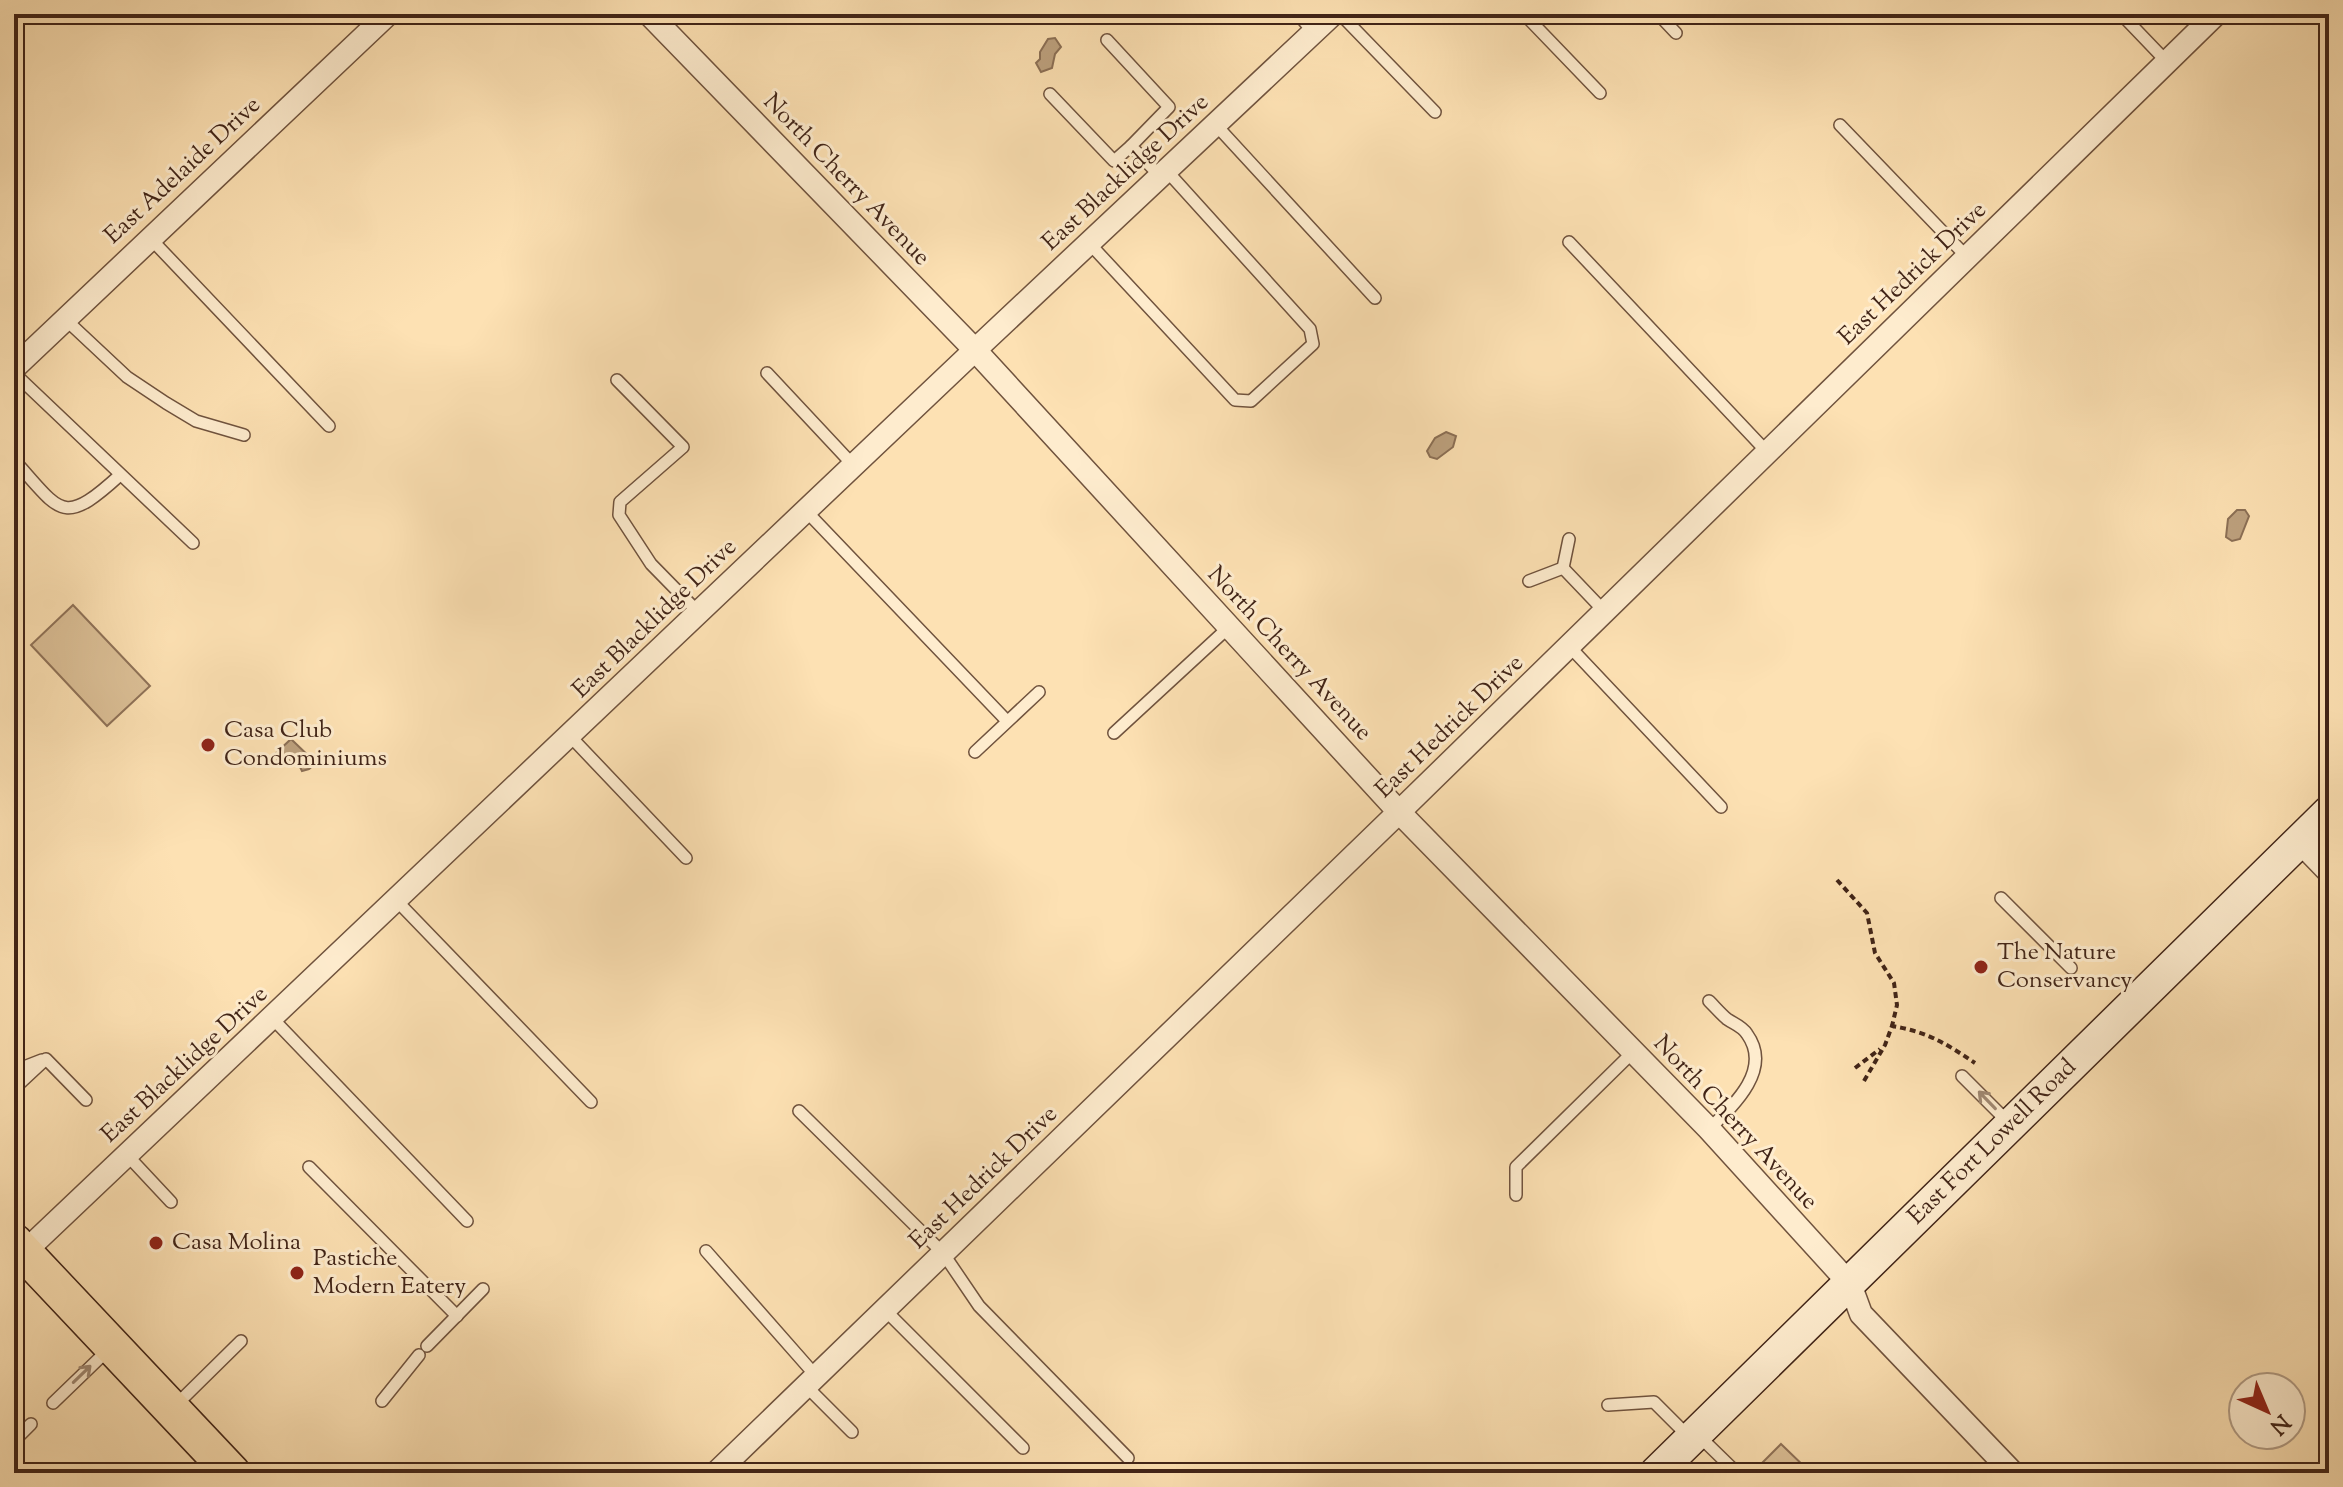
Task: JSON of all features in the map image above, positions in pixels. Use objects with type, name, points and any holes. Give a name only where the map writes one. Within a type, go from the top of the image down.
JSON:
[{"type":"main road","name":"East Fort Lowell Road","points":[[1656,1473],[2329,812]]},
{"type":"main road","points":[[17,1252],[112,1346],[232,1473]]},
{"type":"street","name":"East Adelaide Drive","points":[[14,371],[64,318],[388,14]]},
{"type":"street","name":"North Cherry Avenue","points":[[649,14],[975,350],[1399,812],[1709,1129],[1850,1284],[1861,1314],[2013,1473]]},
{"type":"street","name":"East Blacklidge Drive","points":[[17,1252],[127,1155],[1333,14]]},
{"type":"street","name":"East Hedrick Drive","points":[[716,1473],[1605,612],[2216,14]]},
{"type":"street","points":[[2299,841],[2329,872]]},
{"type":"lane","points":[[1298,14],[1313,32]]},
{"type":"lane","points":[[1340,14],[1435,112]]},
{"type":"lane","points":[[1524,14],[1600,93]]},
{"type":"lane","points":[[1658,14],[1676,33]]},
{"type":"lane","points":[[2121,14],[2167,62]]},
{"type":"lane","points":[[1050,94],[1114,161],[1131,146],[1169,107],[1107,40]]},
{"type":"lane","points":[[1215,124],[1375,298]]},
{"type":"lane","points":[[1840,125],[1967,257]]},
{"type":"lane","points":[[1089,243],[1235,400],[1251,401],[1313,344],[1310,329],[1163,173],[1131,146]]},
{"type":"lane","points":[[150,238],[329,426]]},
{"type":"lane","points":[[1569,242],[1768,453]]},
{"type":"lane","points":[[64,318],[127,377],[166,403],[196,421],[244,435]]},
{"type":"lane","points":[[14,371],[193,543]]},
{"type":"lane","points":[[767,373],[854,466]]},
{"type":"lane","points":[[617,380],[683,447],[620,502],[619,515],[651,564],[699,613]]},
{"type":"lane","points":[[14,460],[51,501],[73,508],[89,502],[120,475]]},
{"type":"lane","points":[[806,511],[1007,721]]},
{"type":"lane","points":[[1563,568],[1569,539]]},
{"type":"lane","points":[[1563,568],[1605,612]]},
{"type":"lane","points":[[1529,581],[1563,568]]},
{"type":"lane","points":[[1114,733],[1229,627]]},
{"type":"lane","points":[[1569,646],[1721,807]]},
{"type":"lane","points":[[975,752],[1039,692]]},
{"type":"lane","points":[[570,736],[686,858]]},
{"type":"lane","points":[[2001,898],[2071,968]]},
{"type":"lane","points":[[396,900],[591,1102]]},
{"type":"lane","points":[[1709,1001],[1747,1033],[1756,1059],[1753,1074],[1743,1094],[1709,1129]]},
{"type":"lane","points":[[272,1018],[467,1221]]},
{"type":"lane","points":[[1516,1195],[1516,1167],[1633,1052]]},
{"type":"lane","points":[[16,1081],[46,1059],[86,1100]]},
{"type":"lane","points":[[1962,1076],[2011,1126]]},
{"type":"lane","points":[[799,1111],[943,1253],[979,1306],[1128,1458]]},
{"type":"lane","points":[[127,1155],[171,1202]]},
{"type":"lane","points":[[309,1167],[457,1316]]},
{"type":"lane","points":[[706,1251],[852,1432]]},
{"type":"lane","points":[[382,1401],[423,1350],[483,1289]]},
{"type":"lane","points":[[885,1310],[1023,1448]]},
{"type":"lane","points":[[172,1409],[241,1341]]},
{"type":"lane","points":[[53,1403],[112,1346]]},
{"type":"lane","points":[[1608,1405],[1654,1402],[1737,1473]]},
{"type":"lane","points":[[14,1441],[31,1424]]},
{"type":"path","points":[[1837,880],[1867,913],[1875,953],[1894,983],[1897,1005],[1885,1045],[1864,1081]]},
{"type":"path","points":[[1892,1026],[1928,1034],[1975,1063]]},
{"type":"path","points":[[1855,1068],[1885,1045]]},
{"type":"shaded area","points":[[1055,38],[1061,47],[1055,54],[1052,68],[1041,72],[1036,63],[1040,52],[1048,39]]},
{"type":"shaded area","points":[[1446,432],[1456,436],[1453,447],[1437,459],[1430,457],[1427,451],[1435,438]]},
{"type":"shaded area","points":[[2237,510],[2245,510],[2249,516],[2240,539],[2232,541],[2226,537],[2228,519]]},
{"type":"shaded area","points":[[73,605],[150,686],[107,726],[31,645]]},
{"type":"shaded area","points":[[291,739],[316,763],[309,769],[302,771],[299,765],[278,764],[276,753]]},
{"type":"shaded area","points":[[1781,1444],[1811,1473],[1752,1473]]},
{"type":"place","name":"Casa Club Condominiums","points":[[208,745]]},
{"type":"place","name":"The Nature Conservancy","points":[[1981,967]]},
{"type":"place","name":"Casa Molina","points":[[156,1243]]},
{"type":"place","name":"Pastiche Modern Eatery","points":[[297,1273]]}]
